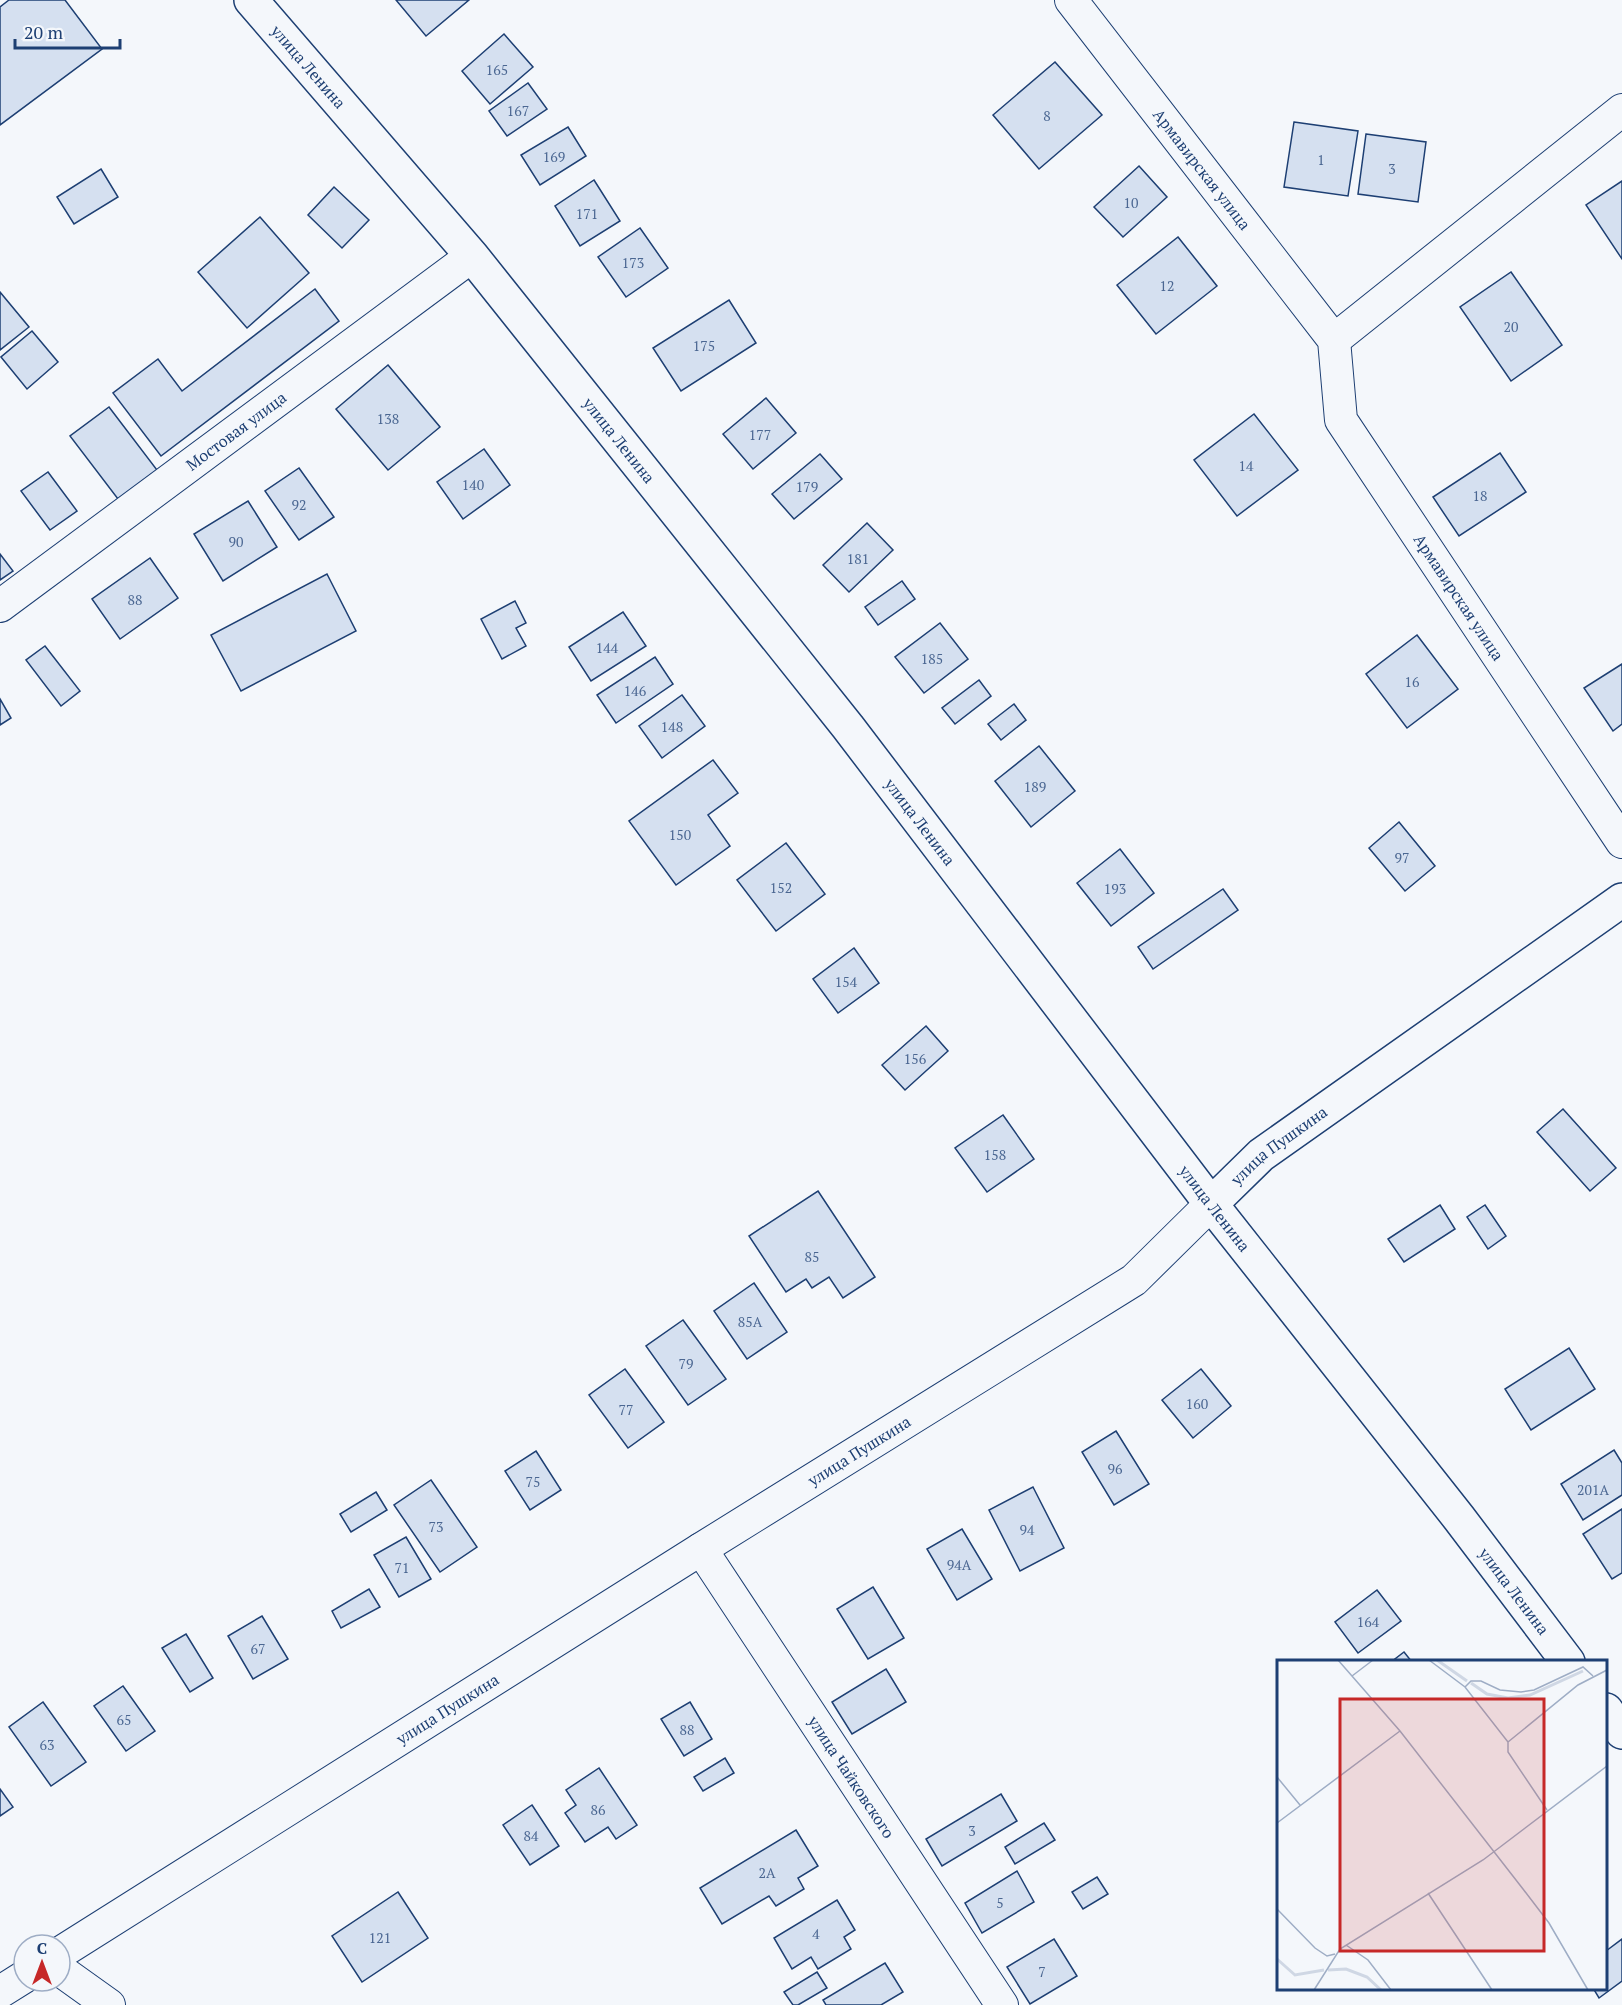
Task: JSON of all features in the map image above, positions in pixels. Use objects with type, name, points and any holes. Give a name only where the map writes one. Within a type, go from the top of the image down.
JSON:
[{"type":"street","name":"улица Ленина","points":[[251,0],[472,256],[848,727],[1211,1204],[1452,1509],[1566,1660]]},
{"type":"street","name":"Армавирская улица","points":[[1071,0],[1334,340],[1341,420],[1622,842]]},
{"type":"street","points":[[1334,340],[1622,110]]},
{"type":"street","name":"Мостовая улица","points":[[0,606],[472,256]]},
{"type":"street","name":"улица Пушкина","points":[[72,1945],[701,1549],[1134,1280],[1261,1155],[1622,900]]},
{"type":"street","name":"улица Чайковского","points":[[701,1549],[1002,2005]]},
{"type":"street","points":[[1607,1713],[1622,1732]]},
{"type":"street","points":[[72,1979],[109,2005]]},
{"type":"building","points":[[9,0],[65,0],[102,49],[0,125],[0,7]]},
{"type":"building","points":[[396,0],[469,0],[426,36]]},
{"type":"building","points":[[504,34],[533,67],[490,104],[462,71]]},
{"type":"building","points":[[1055,62],[1102,115],[1039,169],[993,115]]},
{"type":"building","points":[[528,83],[547,109],[507,136],[489,111]]},
{"type":"building","points":[[1294,122],[1358,131],[1348,196],[1284,187]]},
{"type":"building","points":[[568,127],[586,156],[540,185],[521,155]]},
{"type":"building","points":[[1366,134],[1426,142],[1418,202],[1358,194]]},
{"type":"building","points":[[1139,166],[1167,197],[1123,237],[1094,207]]},
{"type":"building","points":[[101,169],[118,197],[74,224],[57,197]]},
{"type":"building","points":[[594,180],[620,221],[580,246],[555,206]]},
{"type":"building","points":[[1622,181],[1622,259],[1586,205]]},
{"type":"building","points":[[334,187],[369,220],[342,248],[308,215]]},
{"type":"building","points":[[260,217],[309,273],[247,328],[198,272]]},
{"type":"building","points":[[640,228],[668,268],[626,297],[598,257]]},
{"type":"building","points":[[1178,237],[1217,286],[1156,334],[1117,285]]},
{"type":"building","points":[[1511,272],[1562,345],[1511,381],[1460,307]]},
{"type":"building","points":[[315,289],[339,321],[161,456],[113,393],[158,359],[182,391]]},
{"type":"building","points":[[0,292],[29,327],[0,350]]},
{"type":"building","points":[[729,300],[756,343],[681,391],[653,348]]},
{"type":"building","points":[[32,331],[58,362],[27,389],[1,357]]},
{"type":"building","points":[[388,365],[440,427],[388,470],[336,409]]},
{"type":"building","points":[[766,398],[796,433],[753,469],[723,434]]},
{"type":"building","points":[[109,407],[157,470],[118,499],[70,436]]},
{"type":"building","points":[[1254,414],[1298,470],[1237,516],[1194,460]]},
{"type":"building","points":[[484,449],[510,485],[463,519],[437,482]]},
{"type":"building","points":[[1500,453],[1526,492],[1459,536],[1433,497]]},
{"type":"building","points":[[820,454],[842,479],[794,519],[772,494]]},
{"type":"building","points":[[299,468],[334,517],[299,540],[265,491]]},
{"type":"building","points":[[48,472],[77,511],[50,530],[21,491]]},
{"type":"building","points":[[248,501],[277,547],[223,581],[194,534]]},
{"type":"building","points":[[867,523],[893,550],[849,592],[823,565]]},
{"type":"building","points":[[0,554],[13,571],[0,580]]},
{"type":"building","points":[[150,558],[178,598],[120,639],[92,599]]},
{"type":"building","points":[[327,574],[356,631],[241,691],[211,635]]},
{"type":"building","points":[[902,581],[915,599],[878,625],[865,607]]},
{"type":"building","points":[[515,601],[526,623],[516,628],[526,646],[502,659],[481,619]]},
{"type":"building","points":[[623,612],[646,646],[591,681],[569,647]]},
{"type":"building","points":[[940,623],[968,659],[924,693],[895,657]]},
{"type":"building","points":[[1417,635],[1458,689],[1407,728],[1366,674]]},
{"type":"building","points":[[45,646],[80,691],[61,706],[26,660]]},
{"type":"building","points":[[655,657],[673,684],[616,723],[597,695]]},
{"type":"building","points":[[1622,664],[1622,724],[1613,731],[1584,688]]},
{"type":"building","points":[[979,680],[991,696],[955,724],[942,708]]},
{"type":"building","points":[[682,695],[705,726],[662,758],[639,726]]},
{"type":"building","points":[[0,699],[11,718],[0,725]]},
{"type":"building","points":[[1014,704],[1026,720],[1001,740],[988,724]]},
{"type":"building","points":[[1039,746],[1075,791],[1031,827],[995,781]]},
{"type":"building","points":[[713,760],[738,793],[708,815],[730,846],[676,885],[629,821]]},
{"type":"building","points":[[1399,822],[1435,866],[1405,891],[1369,848]]},
{"type":"building","points":[[786,843],[825,894],[776,931],[737,880]]},
{"type":"building","points":[[1120,849],[1154,893],[1111,926],[1077,883]]},
{"type":"building","points":[[1223,889],[1238,910],[1153,969],[1138,947]]},
{"type":"building","points":[[854,948],[879,983],[838,1013],[813,979]]},
{"type":"building","points":[[926,1026],[948,1051],[905,1090],[882,1065]]},
{"type":"building","points":[[1563,1109],[1616,1168],[1590,1191],[1537,1132]]},
{"type":"building","points":[[1003,1115],[1034,1159],[987,1192],[955,1148]]},
{"type":"building","points":[[818,1191],[875,1277],[843,1298],[829,1277],[812,1288],[806,1279],[786,1292],[749,1236]]},
{"type":"building","points":[[1440,1205],[1455,1229],[1404,1262],[1388,1239]]},
{"type":"building","points":[[1485,1205],[1506,1236],[1488,1249],[1467,1217]]},
{"type":"building","points":[[754,1283],[787,1332],[747,1359],[714,1311]]},
{"type":"building","points":[[683,1320],[726,1379],[688,1405],[646,1346]]},
{"type":"building","points":[[1569,1348],[1595,1389],[1531,1430],[1505,1389]]},
{"type":"building","points":[[625,1369],[664,1422],[628,1448],[589,1395]]},
{"type":"building","points":[[1201,1369],[1231,1406],[1193,1438],[1162,1400]]},
{"type":"building","points":[[1116,1431],[1149,1484],[1114,1505],[1082,1452]]},
{"type":"building","points":[[1614,1450],[1622,1463],[1622,1495],[1583,1520],[1561,1484]]},
{"type":"building","points":[[536,1451],[561,1490],[530,1510],[505,1471]]},
{"type":"building","points":[[431,1480],[477,1547],[440,1572],[394,1505]]},
{"type":"building","points":[[1033,1487],[1064,1548],[1020,1571],[989,1510]]},
{"type":"building","points":[[376,1492],[387,1510],[351,1532],[340,1514]]},
{"type":"building","points":[[1622,1509],[1622,1573],[1612,1579],[1583,1534]]},
{"type":"building","points":[[962,1529],[992,1579],[957,1600],[927,1549]]},
{"type":"building","points":[[406,1537],[431,1579],[399,1597],[374,1555]]},
{"type":"building","points":[[873,1587],[904,1638],[868,1659],[837,1609]]},
{"type":"building","points":[[369,1589],[380,1607],[341,1628],[332,1611]]},
{"type":"building","points":[[1377,1590],[1401,1621],[1358,1653],[1335,1622]]},
{"type":"building","points":[[262,1616],[288,1659],[253,1679],[228,1636]]},
{"type":"building","points":[[186,1634],[213,1678],[190,1692],[162,1648]]},
{"type":"building","points":[[1404,1652],[1410,1660],[1394,1660]]},
{"type":"building","points":[[886,1669],[906,1702],[852,1734],[832,1702]]},
{"type":"building","points":[[123,1686],[155,1731],[126,1751],[94,1706]]},
{"type":"building","points":[[43,1702],[86,1762],[51,1786],[9,1727]]},
{"type":"building","points":[[690,1702],[712,1739],[684,1756],[661,1719]]},
{"type":"building","points":[[725,1758],[734,1773],[703,1791],[694,1777]]},
{"type":"building","points":[[599,1768],[637,1825],[616,1839],[608,1827],[585,1842],[565,1813],[576,1805],[566,1790]]},
{"type":"building","points":[[0,1789],[13,1807],[0,1816]]},
{"type":"building","points":[[1001,1794],[1017,1821],[942,1866],[926,1839]]},
{"type":"building","points":[[532,1805],[559,1846],[530,1865],[503,1825]]},
{"type":"building","points":[[1044,1823],[1055,1840],[1015,1864],[1005,1847]]},
{"type":"building","points":[[796,1830],[818,1866],[798,1878],[804,1889],[776,1906],[769,1896],[722,1924],[700,1888]]},
{"type":"building","points":[[1017,1871],[1034,1902],[982,1933],[965,1903]]},
{"type":"building","points":[[1097,1877],[1108,1894],[1083,1909],[1072,1892]]},
{"type":"building","points":[[398,1892],[428,1938],[362,1982],[332,1936]]},
{"type":"building","points":[[837,1900],[855,1930],[844,1937],[851,1949],[818,1969],[811,1957],[792,1969],[774,1938]]},
{"type":"building","points":[[1054,1939],[1077,1976],[1030,2004],[1007,1967]]},
{"type":"building","points":[[1622,1939],[1622,1981],[1599,1998],[1594,1990],[1607,1990],[1607,1950]]},
{"type":"building","points":[[885,1963],[903,1992],[881,2005],[826,2005],[823,2000]]},
{"type":"building","points":[[817,1972],[827,1988],[798,2005],[793,2005],[784,1992]]}]
